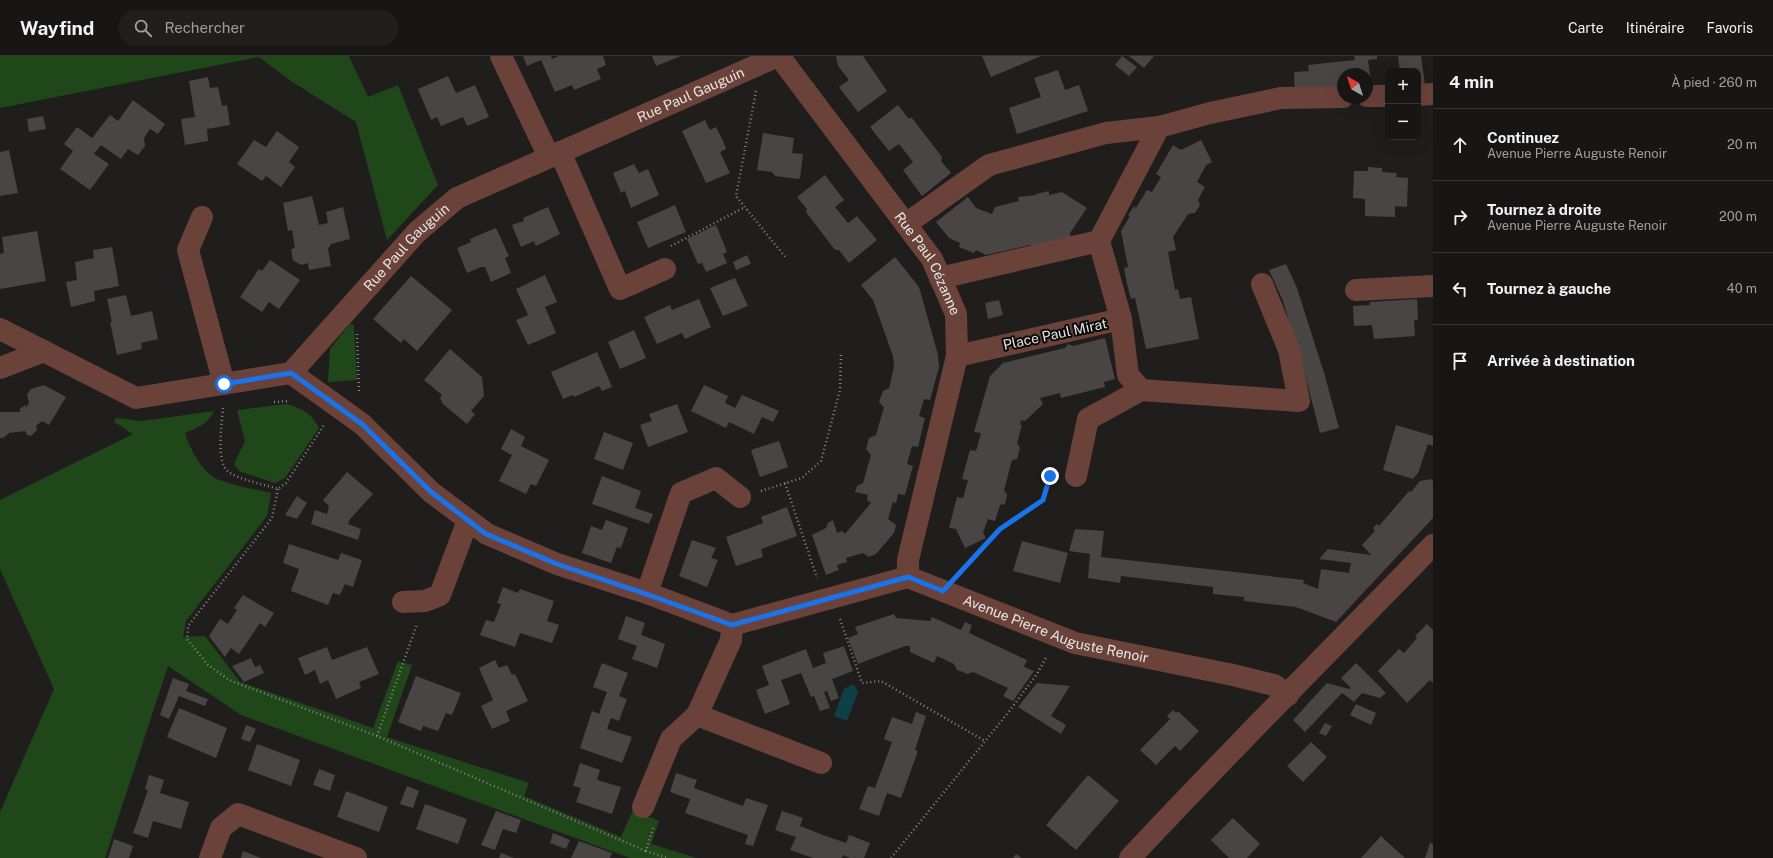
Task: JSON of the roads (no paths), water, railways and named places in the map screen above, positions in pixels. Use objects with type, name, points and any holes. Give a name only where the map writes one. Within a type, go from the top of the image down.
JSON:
[{"type":"street","points":[[501,56],[554,155],[620,289],[665,269]]},
{"type":"street","name":"Rue Paul Gauguin","points":[[291,373],[417,232],[457,198],[773,58]]},
{"type":"street","name":"Rue Paul Cézanne","points":[[773,58],[906,224],[932,259],[956,314],[957,356],[908,560],[908,577]]},
{"type":"street","points":[[1421,95],[1433,94]]},
{"type":"street","points":[[1373,96],[1385,96]]},
{"type":"street","points":[[906,224],[989,165],[1106,133],[1159,127],[1210,113],[1281,98],[1337,97]]},
{"type":"street","points":[[940,278],[1099,241],[1159,127]]},
{"type":"street","points":[[202,217],[188,250],[224,384]]},
{"type":"street","name":"Place Paul Mirat","points":[[957,356],[1121,319],[1099,241]]},
{"type":"street","points":[[1076,476],[1088,419],[1141,390],[1298,401],[1289,350],[1262,284]]},
{"type":"street","points":[[1356,290],[1433,286]]},
{"type":"street","points":[[1121,319],[1128,375],[1141,390]]},
{"type":"street","points":[[0,329],[136,398],[291,373],[362,424],[431,492],[486,534],[557,564],[732,625],[908,577]]},
{"type":"street","points":[[0,368],[44,351]]},
{"type":"street","points":[[646,594],[681,493],[716,478],[740,497]]},
{"type":"street","points":[[403,602],[426,601],[440,595],[468,520]]},
{"type":"street","points":[[1130,858],[1201,782],[1288,695],[1433,545]]},
{"type":"street","name":"Avenue Pierre Auguste Renoir","points":[[908,577],[1075,643],[1232,674],[1274,685],[1288,695]]},
{"type":"street","points":[[643,807],[671,739],[697,715],[731,640],[732,625]]},
{"type":"street","points":[[697,715],[821,763]]},
{"type":"street","points":[[210,858],[221,828],[238,814],[356,858]]},
{"type":"water","points":[[854,684],[858,692],[847,721],[834,716],[844,689]]}]
